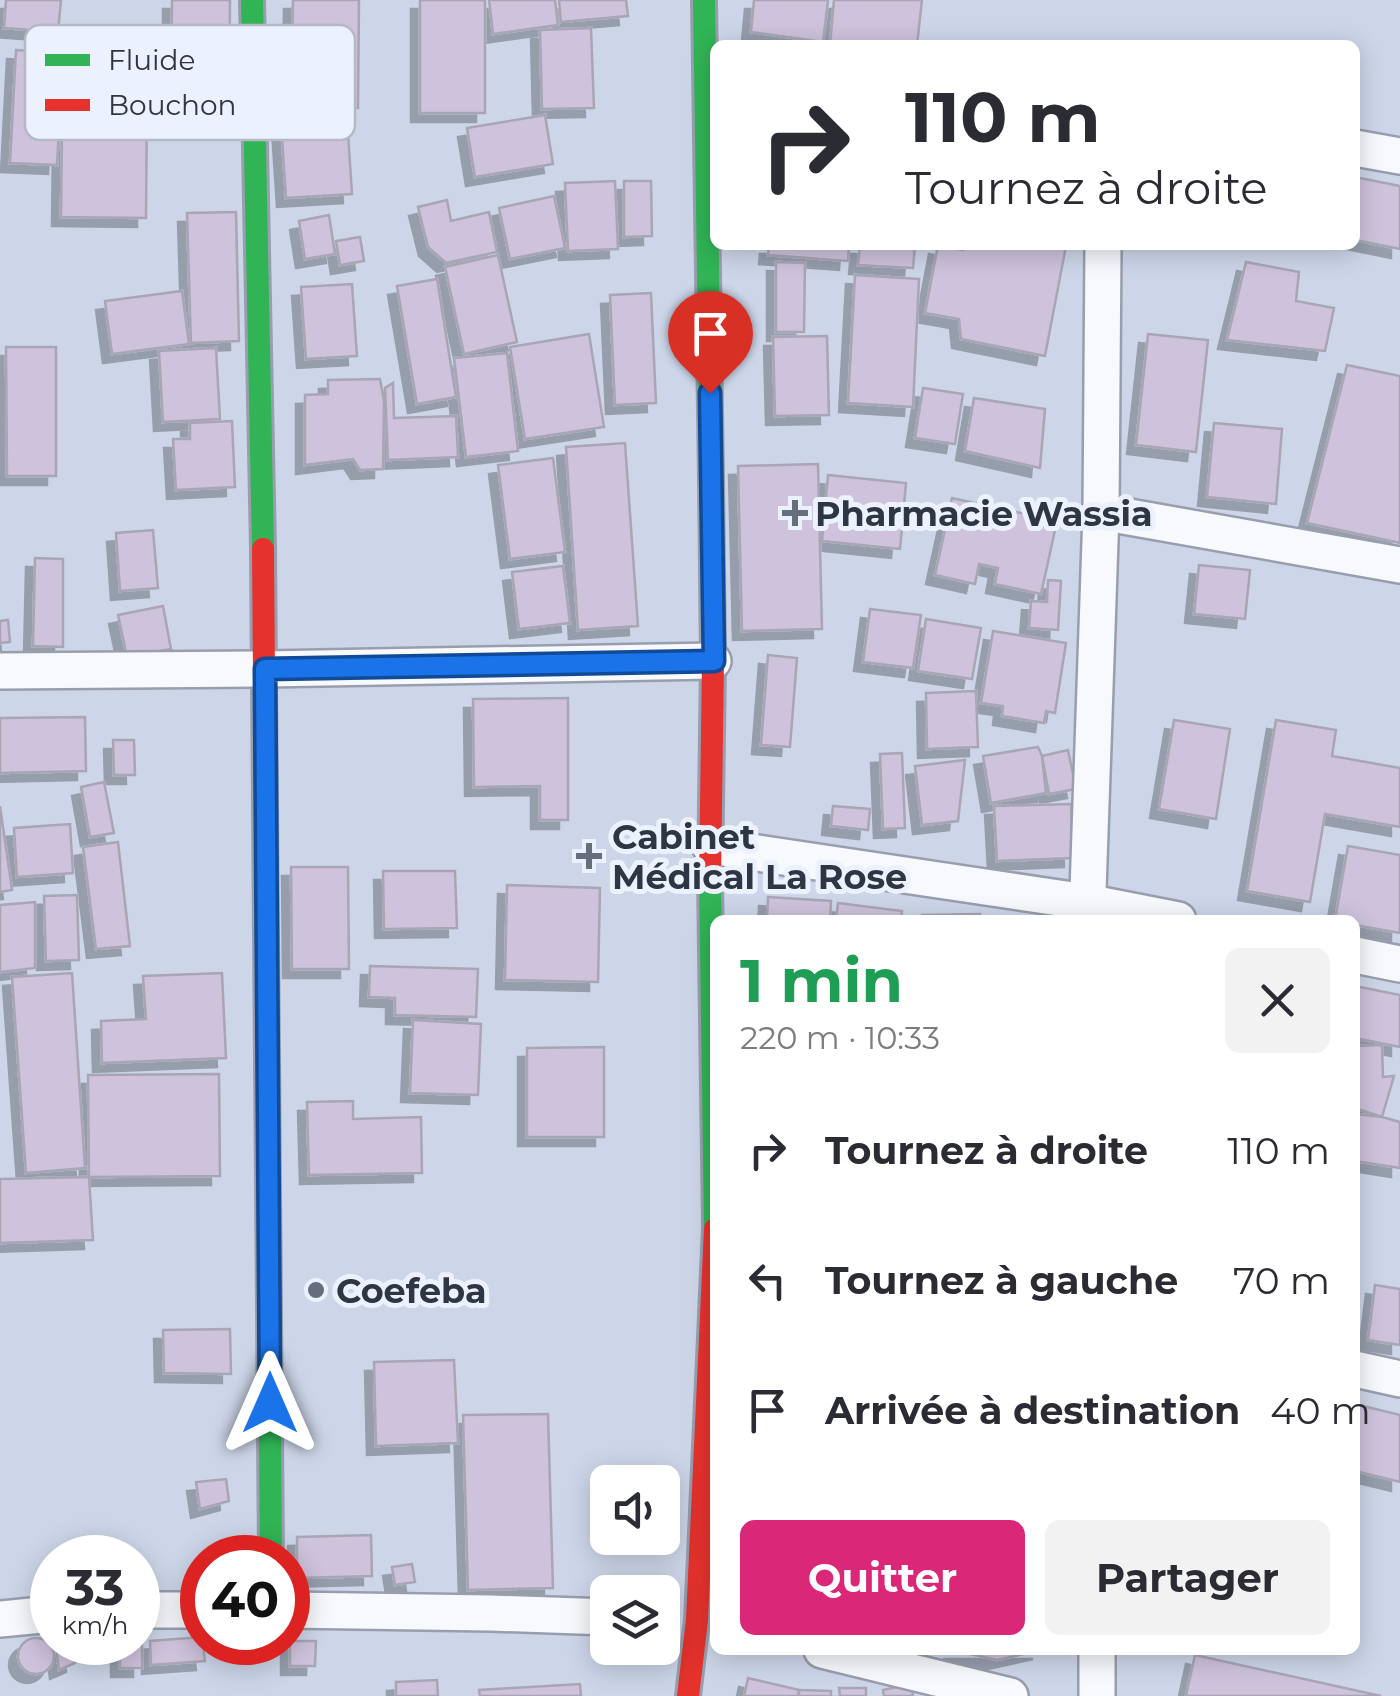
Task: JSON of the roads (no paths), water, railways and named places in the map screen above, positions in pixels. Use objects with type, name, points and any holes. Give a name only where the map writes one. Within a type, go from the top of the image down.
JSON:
[{"type":"street","points":[[252,0],[253,25]]},
{"type":"street","points":[[704,0],[710,49]]},
{"type":"street","points":[[255,140],[265,669],[271,1535]]},
{"type":"street","points":[[1360,149],[1400,156]]},
{"type":"street","points":[[711,250],[711,915]]},
{"type":"street","points":[[1086,911],[1101,512],[1102,250]]},
{"type":"street","points":[[1101,512],[1400,565]]},
{"type":"street","points":[[0,671],[714,661]]},
{"type":"street","points":[[710,846],[1127,915]]},
{"type":"street","points":[[1360,956],[1400,964]]},
{"type":"street","points":[[688,1696],[710,1312]]},
{"type":"street","points":[[1360,1370],[1400,1379]]},
{"type":"street","points":[[310,1610],[590,1615]]},
{"type":"street","points":[[0,1619],[30,1616]]},
{"type":"street","points":[[842,1655],[1010,1696]]},
{"type":"street","points":[[1097,1655],[1097,1696]]},
{"type":"place","name":"Pharmacie Wassia","points":[[795,513]]},
{"type":"place","name":"Cabinet Médical La Rose","points":[[589,856]]},
{"type":"place","name":"Coefeba","points":[[316,1290]]}]
